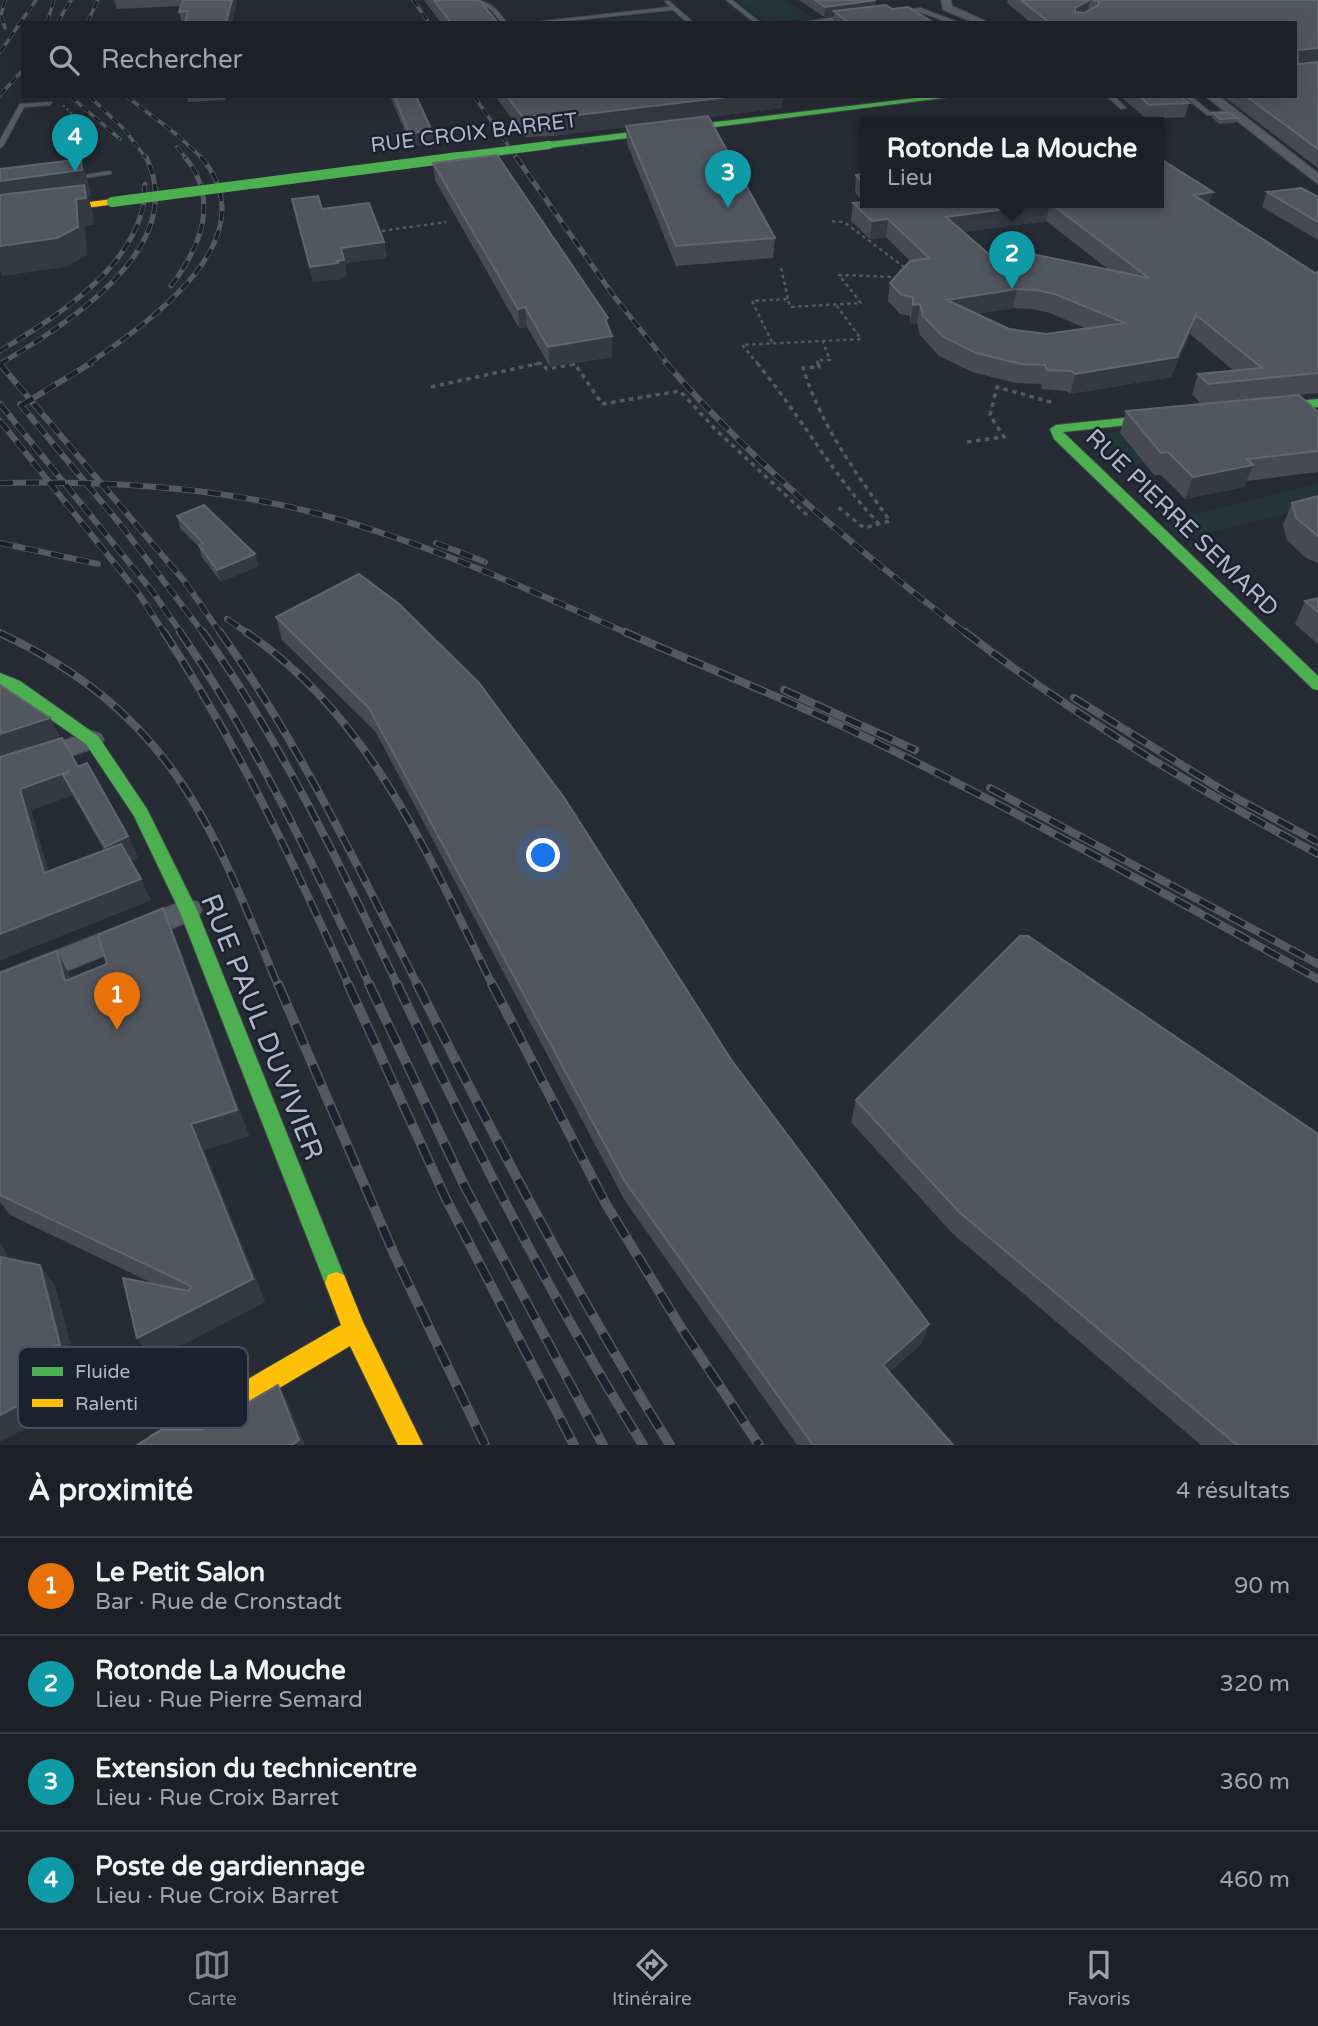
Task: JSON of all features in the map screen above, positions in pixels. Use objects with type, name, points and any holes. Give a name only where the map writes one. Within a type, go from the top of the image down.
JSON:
[{"type":"street","points":[[946,0],[947,8],[980,21]]},
{"type":"street","name":"RUE CROIX BARRET","points":[[0,217],[865,102],[924,98]]},
{"type":"street","points":[[1213,98],[1318,180]]},
{"type":"street","points":[[1249,410],[1318,403]]},
{"type":"street","name":"RUE PIERRE SEMARD","points":[[1193,415],[1056,429],[1058,436],[1318,685]]},
{"type":"street","name":"RUE PAUL DUVIVIER","points":[[0,678],[15,685],[92,740],[141,813],[188,910],[355,1330],[411,1445]]},
{"type":"street","points":[[0,771],[92,740]]},
{"type":"street","points":[[0,985],[188,910]]},
{"type":"street","points":[[248,1393],[355,1330]]},
{"type":"street","points":[[159,1445],[188,1428]]},
{"type":"lane","points":[[477,0],[492,8],[503,21]]},
{"type":"lane","points":[[664,0],[689,21]]},
{"type":"lane","points":[[729,0],[756,21]]},
{"type":"lane","points":[[547,21],[673,8]]},
{"type":"lane","points":[[889,13],[920,10],[951,21]]},
{"type":"lane","points":[[826,21],[863,16]]},
{"type":"lane","points":[[1112,98],[1123,108]]},
{"type":"lane","points":[[1189,98],[1209,114],[1232,113]]},
{"type":"lane","points":[[0,146],[22,105],[50,103]]},
{"type":"lane","points":[[66,179],[109,173]]},
{"type":"path","points":[[59,100],[80,122],[67,124]]},
{"type":"path","points":[[781,268],[790,307],[861,303],[839,275],[896,277],[904,267],[844,222],[829,221]]},
{"type":"path","points":[[382,231],[446,222]]},
{"type":"path","points":[[772,342],[752,300],[788,299]]},
{"type":"path","points":[[837,306],[861,339],[742,345],[780,391],[848,491],[878,523]]},
{"type":"path","points":[[823,342],[830,360],[817,360],[819,367],[803,368],[808,388],[845,456],[890,521],[864,528],[837,506]]},
{"type":"path","points":[[431,387],[541,363],[547,369],[575,364],[602,404],[680,391],[724,438],[807,515]]},
{"type":"path","points":[[967,442],[1004,437],[990,415],[997,387],[1034,395],[1054,403]]},
{"type":"shaded area","points":[[736,0],[784,0],[813,18],[777,21],[764,21]]},
{"type":"shaded area","points":[[670,13],[681,21],[593,21]]},
{"type":"shaded area","points":[[1118,431],[1143,462],[1115,466],[1092,443],[1095,435]]},
{"type":"shaded area","points":[[1318,484],[1318,506],[1181,540],[1162,522]]},
{"type":"building","points":[[183,0],[232,0],[227,21],[186,21],[188,11],[179,12]]},
{"type":"building","points":[[434,0],[479,0],[496,21],[450,21]]},
{"type":"building","points":[[815,0],[876,0],[825,7]]},
{"type":"building","points":[[1021,0],[1089,0],[1075,8],[1075,12],[1084,13],[1098,5],[1099,1],[1093,0],[1318,0],[1318,48],[1297,50],[1297,21],[1047,21]]},
{"type":"building","points":[[886,5],[892,9],[908,7],[931,21],[846,21],[834,11]]},
{"type":"building","points":[[1297,50],[1298,64],[1318,62],[1318,149],[1249,98],[1297,98]]},
{"type":"building","points":[[395,98],[417,98],[432,131],[409,133]]},
{"type":"building","points":[[508,98],[719,98],[553,118],[524,119]]},
{"type":"building","points":[[1141,98],[1183,98],[1189,103],[1149,105]]},
{"type":"building","points":[[1213,113],[1230,113],[1237,118],[1220,119]]},
{"type":"building","points":[[708,116],[775,238],[676,246],[626,126]]},
{"type":"building","points":[[497,155],[608,318],[605,319],[612,336],[548,347],[525,307],[518,309],[433,163]]},
{"type":"building","points":[[81,159],[82,170],[0,181],[0,169]]},
{"type":"building","points":[[1164,161],[1213,192],[1194,195],[1315,273],[1318,272],[1318,373],[1208,384],[1198,374],[1262,368],[1196,315],[1177,357],[1075,374],[1071,371],[1047,370],[1045,365],[1021,364],[976,353],[942,336],[923,316],[920,304],[913,305],[913,297],[902,295],[890,283],[910,261],[929,258],[888,219],[872,221],[853,203],[860,202],[860,208],[1012,208],[946,217],[991,256],[1032,254],[1149,278],[1057,208],[1164,208]],"holes":[[[1017,289],[1055,294],[1125,323],[1046,334],[1009,329],[947,300]]]},
{"type":"building","points":[[84,185],[86,198],[76,199],[78,227],[57,238],[0,246],[0,195]]},
{"type":"building","points":[[1301,188],[1318,197],[1318,222],[1267,192]]},
{"type":"building","points":[[318,196],[322,209],[369,203],[384,242],[341,248],[344,260],[310,267],[292,199]]},
{"type":"building","points":[[1299,395],[1318,412],[1318,451],[1247,459],[1253,465],[1193,477],[1168,452],[1161,453],[1126,411]]},
{"type":"building","points":[[1318,496],[1318,536],[1296,518],[1292,503]]},
{"type":"building","points":[[204,505],[255,554],[217,570],[199,545],[203,543],[177,516]]},
{"type":"building","points":[[359,574],[398,603],[479,683],[565,799],[732,1061],[929,1324],[883,1365],[953,1445],[813,1445],[624,1180],[369,708],[276,617]]},
{"type":"building","points":[[1318,598],[1318,612],[1305,601]]},
{"type":"building","points":[[0,685],[50,718],[0,734]]},
{"type":"building","points":[[62,738],[78,767],[87,763],[128,836],[105,847],[63,775],[70,771],[20,789],[44,873],[121,844],[141,879],[0,934],[0,757]]},
{"type":"building","points":[[163,908],[237,1110],[191,1124],[253,1279],[137,1338],[123,1278],[189,1291],[191,1286],[0,1195],[0,973],[57,951],[65,981],[107,964],[98,935]]},
{"type":"building","points":[[1020,936],[1028,936],[1318,1134],[1318,1445],[1237,1445],[959,1212],[856,1100]]},
{"type":"building","points":[[0,1257],[40,1265],[60,1345],[18,1347],[18,1406],[0,1415]]},
{"type":"building","points":[[278,1385],[299,1440],[292,1445],[137,1445],[162,1430],[248,1428],[248,1403]]},
{"type":"railway","points":[[5,0],[1,15],[5,28]]},
{"type":"railway","points":[[21,21],[36,0]]},
{"type":"railway","points":[[48,21],[54,0]]},
{"type":"railway","points":[[58,21],[71,0]]},
{"type":"railway","points":[[88,21],[98,0]]},
{"type":"railway","points":[[413,0],[428,21]]},
{"type":"railway","points":[[0,52],[21,22]]},
{"type":"railway","points":[[0,95],[21,72]]},
{"type":"railway","points":[[72,98],[120,139]]},
{"type":"railway","points":[[91,98],[124,129],[146,158]]},
{"type":"railway","points":[[129,98],[201,157]]},
{"type":"railway","points":[[475,98],[517,158]]},
{"type":"railway","points":[[177,147],[186,158]]},
{"type":"railway","points":[[30,400],[0,364],[57,328],[87,305],[114,280],[137,252],[151,222],[155,190],[146,157]]},
{"type":"railway","points":[[171,286],[198,239],[204,206],[196,173],[185,157]]},
{"type":"railway","points":[[88,364],[169,302],[194,276],[212,247],[221,218],[219,188],[201,157]]},
{"type":"railway","points":[[516,157],[613,295],[668,364]]},
{"type":"railway","points":[[0,351],[84,293],[120,256],[133,234],[143,208],[145,184]]},
{"type":"railway","points":[[30,400],[91,363]]},
{"type":"railway","points":[[666,363],[700,401],[772,472],[848,539],[967,634]]},
{"type":"railway","points":[[22,405],[30,400]]},
{"type":"railway","points":[[30,400],[101,484]]},
{"type":"railway","points":[[0,404],[64,483]]},
{"type":"railway","points":[[20,404],[86,483]]},
{"type":"railway","points":[[0,421],[50,483]]},
{"type":"railway","points":[[0,483],[50,483]]},
{"type":"railway","points":[[50,483],[64,483]]},
{"type":"railway","points":[[50,483],[139,594],[165,634]]},
{"type":"railway","points":[[64,483],[86,483]]},
{"type":"railway","points":[[64,483],[152,591],[182,634]]},
{"type":"railway","points":[[86,483],[101,484]]},
{"type":"railway","points":[[86,483],[204,634]]},
{"type":"railway","points":[[101,484],[234,496],[352,523],[433,551],[629,634]]},
{"type":"railway","points":[[101,484],[185,582],[221,634]]},
{"type":"railway","points":[[0,543],[98,564]]},
{"type":"railway","points":[[436,543],[485,562]]},
{"type":"railway","points":[[227,619],[249,634]]},
{"type":"railway","points":[[164,632],[217,718],[264,805],[349,986]]},
{"type":"railway","points":[[180,632],[259,761],[370,986]]},
{"type":"railway","points":[[203,632],[284,760],[398,986]]},
{"type":"railway","points":[[220,632],[249,674],[301,761],[418,986]]},
{"type":"railway","points":[[246,632],[290,666],[328,704],[362,747],[419,839],[492,985]]},
{"type":"railway","points":[[625,632],[801,707],[975,792],[1318,979]]},
{"type":"railway","points":[[965,632],[1050,693],[1137,750],[1318,854]]},
{"type":"railway","points":[[0,633],[58,664],[106,699],[145,737],[178,778],[206,823],[278,986]]},
{"type":"railway","points":[[784,690],[915,750]]},
{"type":"railway","points":[[1074,698],[1227,793],[1318,842]]},
{"type":"railway","points":[[990,788],[1318,964]]},
{"type":"railway","points":[[278,984],[394,1254],[485,1445]]},
{"type":"railway","points":[[348,984],[446,1199],[574,1445]]},
{"type":"railway","points":[[369,984],[465,1187],[603,1445]]},
{"type":"railway","points":[[397,984],[513,1218],[576,1333],[643,1445]]},
{"type":"railway","points":[[417,984],[538,1218],[670,1445]]},
{"type":"railway","points":[[492,985],[606,1204],[680,1326],[759,1445]]},
{"type":"traffic: fast","points":[[549,145],[937,98]]},
{"type":"traffic: fast","points":[[112,202],[549,145]]},
{"type":"traffic: fast","points":[[1261,408],[1318,403]]},
{"type":"traffic: fast","points":[[1171,417],[1056,429],[1058,436],[1318,685]]},
{"type":"traffic: fast","points":[[0,678],[15,685],[92,740],[141,813],[188,910],[336,1283]]},
{"type":"traffic: slow","points":[[0,217],[112,202]]},
{"type":"traffic: slow","points":[[336,1283],[355,1330],[411,1445]]},
{"type":"traffic: slow","points":[[248,1393],[355,1330]]},
{"type":"traffic: slow","points":[[159,1445],[188,1428]]},
{"type":"place","name":"Poste de gardiennage","points":[[75,172]]},
{"type":"place","name":"Extension du technicentre","points":[[728,208]]},
{"type":"place","name":"Rotonde La Mouche","points":[[1012,289]]},
{"type":"place","name":"Le Petit Salon","points":[[117,1030]]}]
